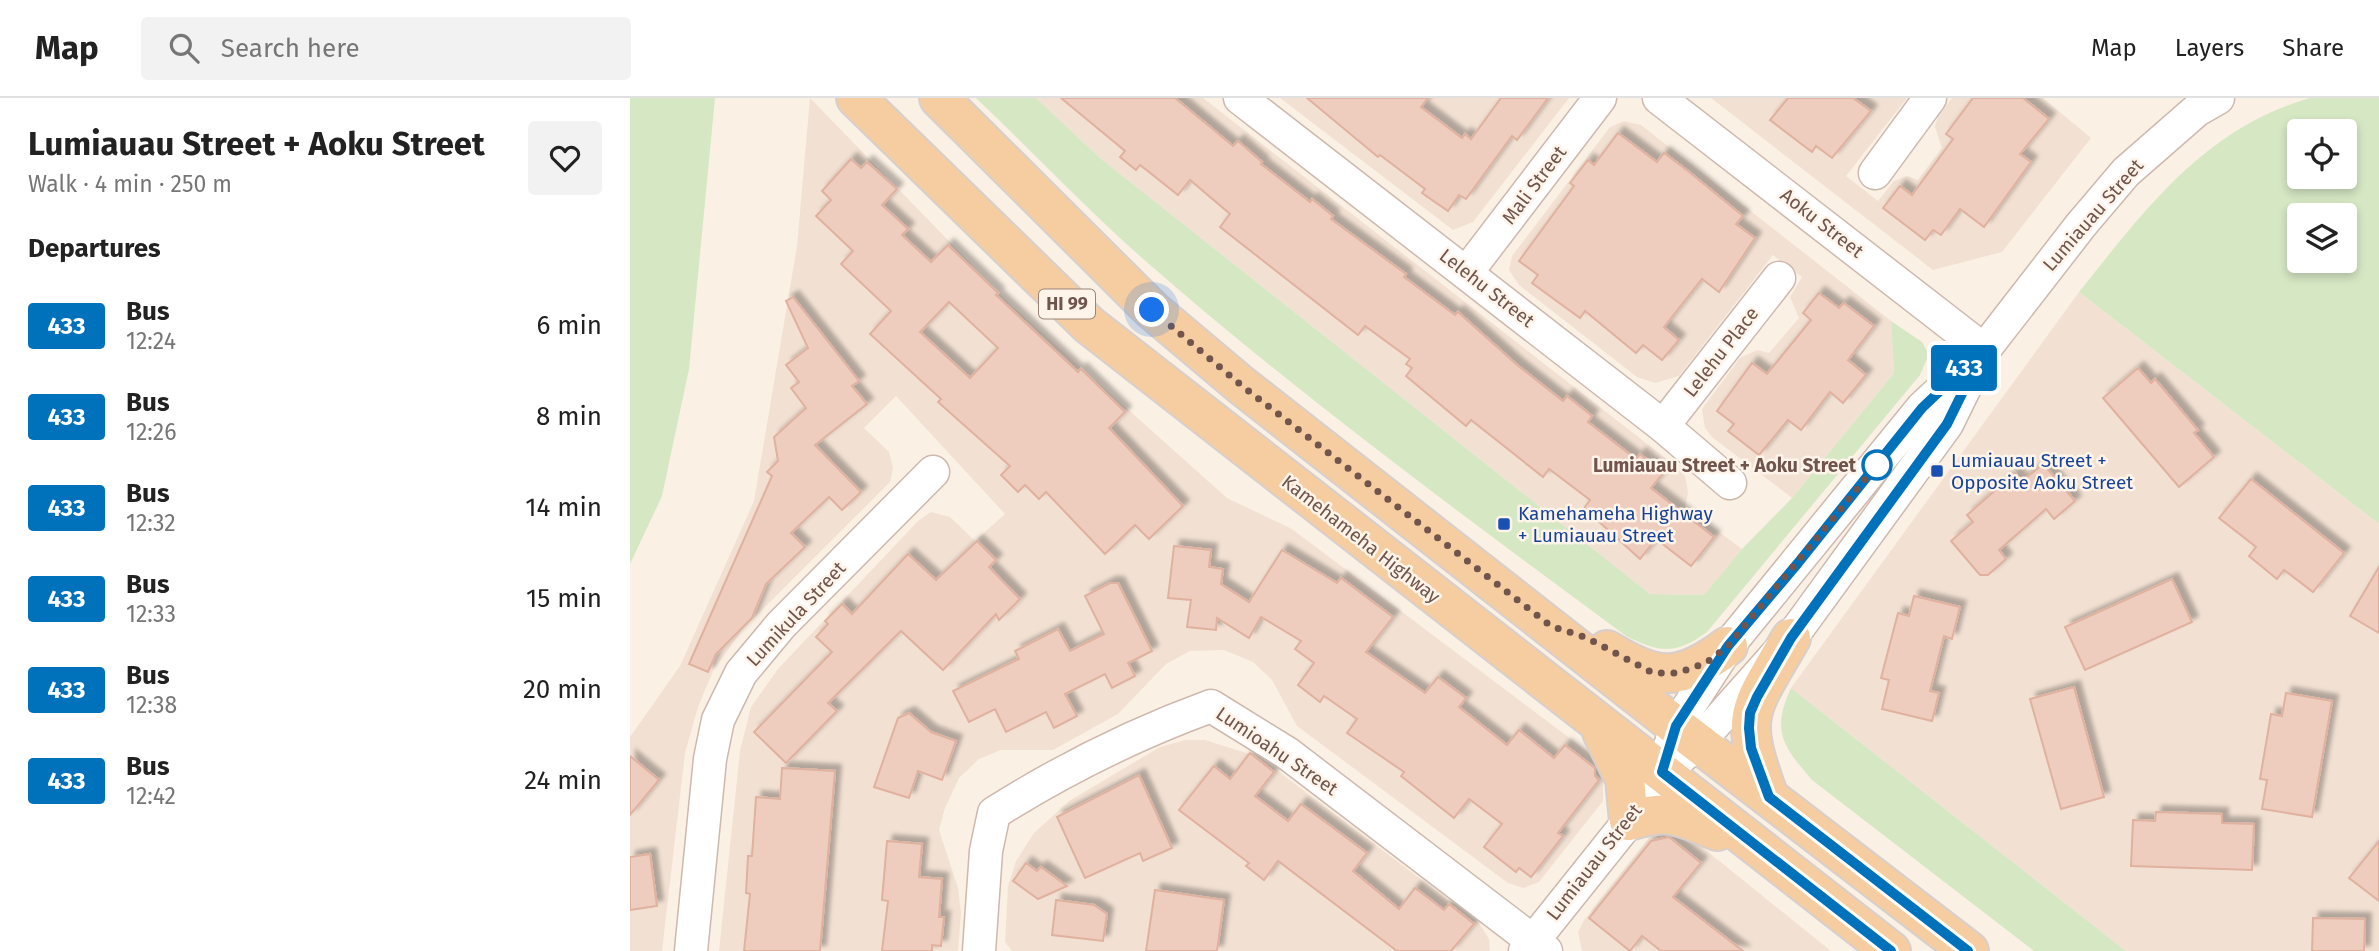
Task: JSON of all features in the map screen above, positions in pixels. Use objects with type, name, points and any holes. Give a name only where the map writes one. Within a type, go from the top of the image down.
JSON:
[{"type":"main road","name":"Kamehameha Highway","points":[[856,98],[1089,325],[1891,951]]},
{"type":"main road","name":"HI 99","points":[[939,98],[1152,310],[1241,385],[1687,735],[1969,951]]},
{"type":"main road","points":[[1551,626],[1587,638],[1653,673],[1692,669],[1728,646]]},
{"type":"main road","points":[[1769,797],[1751,748],[1750,713],[1791,638]]},
{"type":"main road","points":[[1598,724],[1625,779],[1629,821],[1654,813],[1671,813],[1757,846]]},
{"type":"street","name":"Lelehu Street","points":[[1240,98],[1467,272],[1663,426],[1730,483]]},
{"type":"street","name":"Mali Street","points":[[1467,272],[1600,98]]},
{"type":"street","name":"Aoku Street","points":[[1659,98],[1984,349]]},
{"type":"street","points":[[1875,173],[1930,98]]},
{"type":"street","name":"Lumiauau Street","points":[[1535,947],[1629,821],[1687,735],[1728,646],[1922,408],[1984,349],[2126,172],[2187,118],[2218,98]]},
{"type":"street","name":"Lelehu Place","points":[[1663,426],[1779,278]]},
{"type":"street","name":"Lumiauau Street","points":[[1687,735],[1791,638],[1947,424],[1984,349]]},
{"type":"street","name":"Lumikula Street","points":[[691,951],[710,759],[718,720],[741,673],[781,625],[933,472]]},
{"type":"street","name":"Lumioahu Street","points":[[979,951],[986,851],[995,813],[1074,765],[1121,741],[1211,706],[1287,753],[1535,947]]},
{"type":"shaded area","points":[[810,98],[1010,304],[1227,498],[1292,529],[1596,758],[1603,771],[1603,801],[1539,882],[1523,888],[1508,883],[1297,726],[1272,680],[1253,662],[1224,650],[1190,651],[1166,664],[1118,714],[1053,750],[1001,750],[979,759],[959,778],[945,808],[939,830],[958,888],[961,914],[958,951],[719,951],[740,751],[751,707],[778,669],[918,521],[931,512],[950,517],[975,541],[1005,514],[896,396],[864,428],[889,452],[893,468],[890,482],[743,629],[713,671],[698,707],[685,753],[662,951],[630,951],[630,737],[680,666],[754,501],[797,246]]},
{"type":"shaded area","points":[[1036,98],[1203,98],[1673,464],[1685,476],[1688,493],[1685,507],[1742,549],[1704,595],[1650,594],[1100,158]]},
{"type":"shaded area","points":[[1280,98],[1569,98],[1473,222],[1453,230]]},
{"type":"shaded area","points":[[1711,98],[1907,98],[1846,176],[1878,201],[1894,181],[1907,176],[1918,180],[1942,148],[1935,127],[1938,116],[1952,98],[2043,98],[2091,138],[2002,252],[1933,270]]},
{"type":"shaded area","points":[[1624,121],[1641,125],[1891,321],[1894,373],[1792,498],[1712,437],[1705,428],[1702,409],[1740,358],[1757,350],[1769,353],[1799,318],[1790,297],[1802,277],[1773,255],[1679,376],[1655,383],[1637,377],[1519,285],[1509,270],[1512,256],[1610,127]]},
{"type":"shaded area","points":[[2079,292],[2379,524],[2379,951],[2126,951],[1791,688]]},
{"type":"shaded area","points":[[1185,740],[1205,740],[1259,757],[1479,923],[1489,939],[1490,951],[1012,951],[1005,942],[1008,886],[1016,861],[1034,833],[1069,801],[1160,747]]},
{"type":"shaded area","points":[[1676,831],[1702,847],[1831,951],[1582,951],[1578,932],[1584,920],[1653,833]]},
{"type":"green space","points":[[630,98],[715,98],[689,369],[662,496],[630,564]]},
{"type":"green space","points":[[976,98],[1036,98],[1100,158],[1650,594],[1704,595],[1742,549],[1792,498],[1894,373],[1891,321],[1922,342],[1929,354],[1920,375],[1707,632],[1676,648],[1648,646],[1626,636],[1565,591],[1264,361],[1127,244]]},
{"type":"green space","points":[[2310,98],[2379,98],[2379,524],[2079,292],[2179,176],[2207,151],[2272,112]]},
{"type":"green space","points":[[1791,688],[2126,951],[2034,951],[1812,780],[1787,748],[1783,738],[1782,716]]},
{"type":"building","points":[[1061,98],[1175,98],[1233,146],[1238,141],[1262,162],[1261,164],[1310,202],[1312,199],[1333,216],[1331,219],[1406,274],[1404,277],[1455,315],[1458,312],[1516,364],[1563,401],[1567,396],[1592,416],[1588,422],[1636,459],[1640,454],[1663,473],[1651,488],[1714,537],[1691,566],[1656,539],[1640,559],[1584,508],[1590,500],[1549,469],[1543,477],[1471,420],[1466,426],[1406,376],[1412,368],[1406,364],[1410,359],[1365,326],[1358,335],[1220,227],[1230,214],[1190,180],[1178,195],[1140,165],[1136,170],[1120,157],[1125,151]]},
{"type":"building","points":[[1307,98],[1428,98],[1421,107],[1462,138],[1465,134],[1471,139],[1501,98],[1548,98],[1517,140],[1512,136],[1466,199],[1459,195],[1448,211],[1422,193],[1425,189],[1380,155],[1378,157]]},
{"type":"building","points":[[1788,98],[1853,98],[1871,111],[1832,158],[1816,146],[1812,152],[1770,120]]},
{"type":"building","points":[[1973,98],[2023,98],[2049,119],[2020,154],[2031,162],[1984,227],[1960,209],[1941,235],[1933,230],[1925,240],[1883,208],[1900,186],[1912,195],[1953,139],[1946,134]]},
{"type":"building","points":[[1618,133],[1657,162],[1664,153],[1688,171],[1743,216],[1736,224],[1755,238],[1719,292],[1702,279],[1664,327],[1679,340],[1662,360],[1643,345],[1636,353],[1585,311],[1580,318],[1532,283],[1538,275],[1519,261],[1574,186],[1570,183],[1588,160],[1594,165]]},
{"type":"building","points":[[851,159],[861,168],[867,162],[897,189],[882,205],[908,229],[902,235],[931,262],[948,245],[998,293],[996,295],[1078,372],[1081,369],[1125,412],[1109,428],[1183,506],[1149,539],[1135,525],[1105,554],[1046,492],[1039,499],[1025,485],[1018,492],[1001,475],[1010,466],[938,402],[941,399],[870,334],[891,311],[841,264],[853,251],[816,216],[831,200],[822,191]],"holes":[[[949,302],[998,348],[970,378],[920,332]]]},
{"type":"building","points":[[1819,293],[1839,308],[1844,303],[1874,326],[1848,360],[1866,375],[1843,403],[1830,392],[1801,430],[1788,420],[1759,455],[1728,431],[1734,424],[1717,411],[1752,363],[1767,374],[1811,320],[1803,313]]},
{"type":"building","points":[[793,297],[859,381],[852,386],[867,404],[815,445],[861,492],[842,510],[829,497],[791,533],[805,547],[766,584],[752,618],[716,654],[708,672],[689,664],[772,476],[767,472],[778,461],[774,437],[806,408],[791,388],[799,382],[786,365],[808,348],[786,301]]},
{"type":"building","points":[[2138,368],[2151,383],[2155,379],[2198,430],[2194,433],[2214,457],[2179,487],[2103,398]]},
{"type":"building","points":[[2043,464],[2075,501],[2054,519],[2046,509],[1999,550],[2006,559],[1988,575],[1980,575],[1951,541],[1973,522],[1967,515],[2015,473],[2022,481]]},
{"type":"building","points":[[2251,479],[2344,553],[2313,592],[2284,570],[2277,579],[2249,556],[2256,547],[2219,518]]},
{"type":"building","points":[[977,541],[996,560],[989,567],[1020,599],[999,620],[996,614],[943,670],[901,631],[828,703],[837,711],[786,763],[754,732],[832,652],[816,637],[828,624],[825,621],[842,604],[852,614],[908,554],[936,580]]},
{"type":"building","points":[[1174,546],[1211,550],[1209,567],[1223,569],[1221,584],[1249,602],[1282,550],[1337,583],[1341,578],[1393,617],[1366,652],[1425,693],[1438,677],[1466,698],[1459,707],[1507,745],[1519,730],[1554,758],[1565,745],[1595,768],[1595,776],[1599,780],[1558,833],[1563,836],[1531,877],[1519,868],[1516,872],[1484,847],[1502,824],[1469,799],[1454,818],[1401,776],[1404,772],[1347,733],[1357,719],[1324,696],[1320,702],[1298,685],[1314,663],[1295,649],[1301,641],[1261,617],[1249,638],[1217,618],[1216,630],[1187,627],[1191,600],[1168,598]]},
{"type":"building","points":[[2379,567],[2379,633],[2350,616]]},
{"type":"building","points":[[2172,579],[2192,622],[2085,670],[2065,627]]},
{"type":"building","points":[[1110,583],[1118,583],[1152,651],[1128,663],[1135,676],[1112,688],[1105,674],[1065,694],[1077,716],[1054,728],[1046,712],[1006,732],[995,709],[969,722],[953,691],[1019,659],[1015,651],[1058,629],[1070,651],[1104,634],[1085,596]]},
{"type":"building","points":[[1914,596],[1960,607],[1952,639],[1944,636],[1930,691],[1939,693],[1932,721],[1882,709],[1889,680],[1881,678],[1898,613],[1909,616]]},
{"type":"building","points":[[2074,687],[2104,797],[2061,809],[2030,699]]},
{"type":"building","points":[[2286,693],[2332,701],[2312,817],[2262,809],[2267,780],[2260,779],[2271,714],[2282,716]]},
{"type":"building","points":[[909,713],[931,732],[956,741],[942,780],[918,771],[909,798],[874,787],[898,718]]},
{"type":"building","points":[[1250,753],[1274,772],[1255,796],[1288,821],[1301,804],[1367,853],[1353,871],[1399,909],[1415,888],[1444,910],[1449,904],[1474,924],[1451,951],[1397,951],[1278,861],[1264,880],[1246,866],[1249,863],[1179,810],[1214,766],[1230,779]]},
{"type":"building","points":[[630,756],[659,780],[630,815]]},
{"type":"building","points":[[782,768],[835,771],[820,951],[744,951],[750,894],[746,893],[748,856],[752,856],[756,797],[780,799]]},
{"type":"building","points":[[1139,775],[1172,848],[1143,861],[1140,853],[1085,878],[1057,817]]},
{"type":"building","points":[[2156,812],[2222,814],[2222,823],[2254,824],[2252,870],[2131,866],[2133,820],[2155,821]]},
{"type":"building","points":[[1669,837],[1701,863],[1673,897],[1743,951],[1661,951],[1642,936],[1630,951],[1589,918],[1651,841]]},
{"type":"building","points":[[887,841],[922,844],[919,877],[942,879],[939,917],[944,917],[941,946],[932,945],[932,951],[882,951],[888,901],[882,900]]},
{"type":"building","points":[[2379,841],[2379,901],[2349,878]]},
{"type":"building","points":[[650,854],[657,906],[630,910],[630,857]]},
{"type":"building","points":[[1026,863],[1037,871],[1041,867],[1067,886],[1038,899],[1013,881]]},
{"type":"building","points":[[1155,890],[1224,900],[1217,951],[1146,951]]},
{"type":"building","points":[[1056,900],[1094,905],[1107,914],[1103,941],[1052,935]]},
{"type":"building","points":[[2313,918],[2365,919],[2364,951],[2312,951]]},
{"type":"bus line","name":"433","points":[[1891,951],[1662,772],[1676,726],[1728,646],[1922,408],[1984,349],[1947,424],[1791,638],[1757,697],[1750,713],[1749,728],[1751,748],[1769,797],[1968,951]]},
{"type":"place","name":"Lumiauau Street + Aoku Street","points":[[1877,465]]},
{"type":"place","name":"Lumiauau Street + Opposite Aoku Street","points":[[1937,471]]},
{"type":"place","name":"Kamehameha Highway + Lumiauau Street","points":[[1504,524]]},
{"type":"route","points":[[1152,310],[1241,385],[1551,626],[1587,638],[1653,673],[1677,673],[1692,669],[1706,663],[1728,646],[1877,465]]}]
